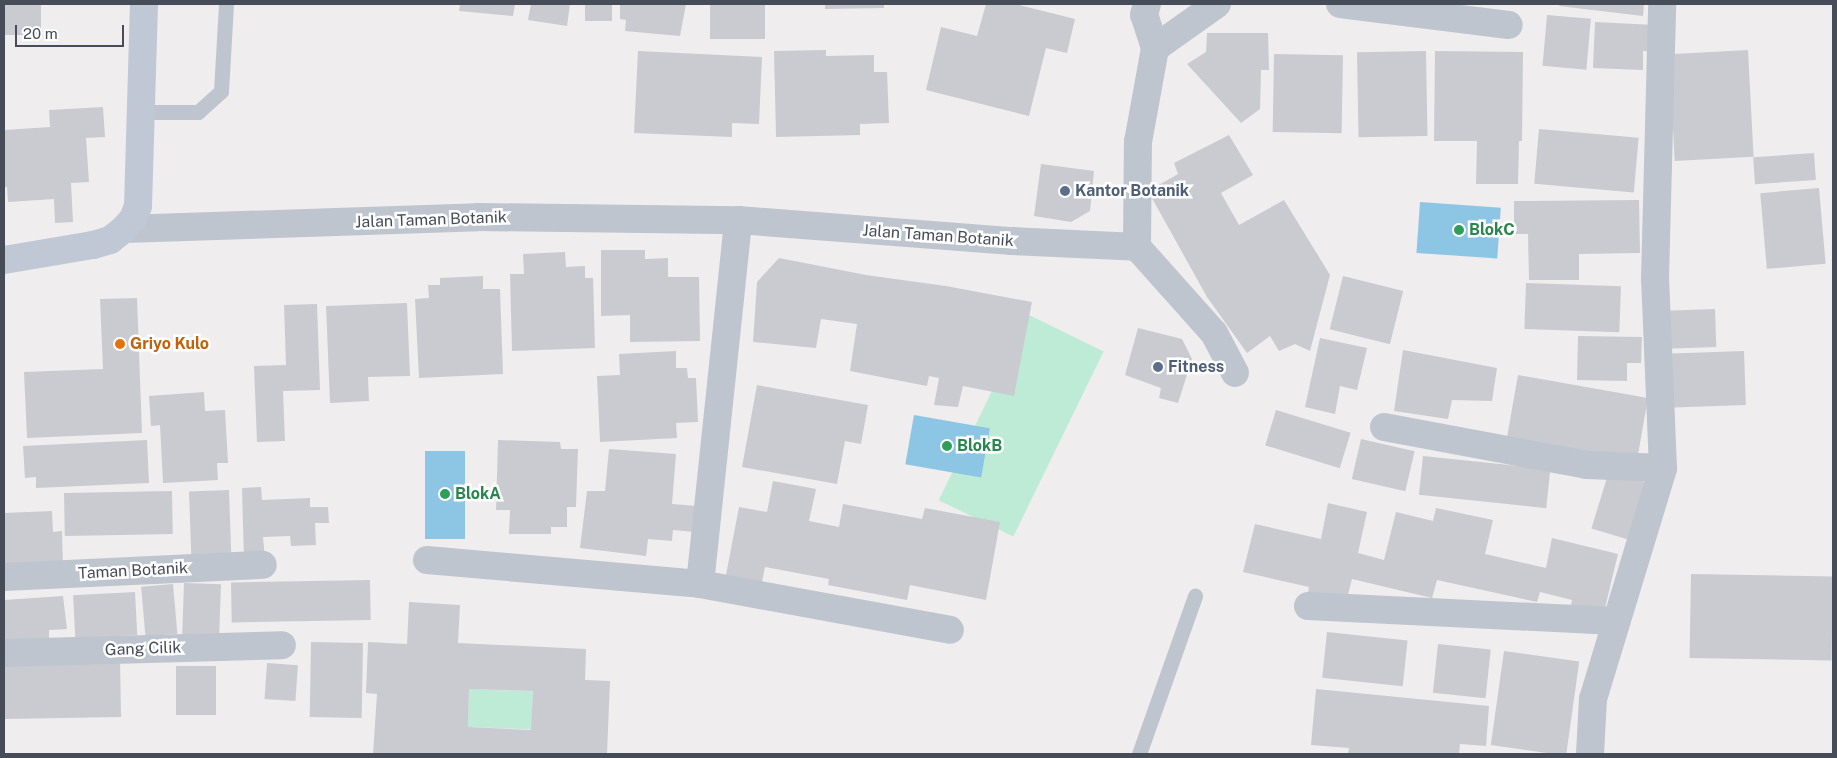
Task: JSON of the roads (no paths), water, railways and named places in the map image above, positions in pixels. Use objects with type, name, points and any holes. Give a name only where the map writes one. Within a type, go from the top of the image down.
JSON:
[{"type":"main road","points":[[4,260],[93,245],[110,240],[124,229],[133,218],[138,206],[144,4]]},
{"type":"street","points":[[1147,4],[1144,15],[1155,48],[1138,142],[1137,247],[1214,334],[1235,373]]},
{"type":"street","points":[[1155,48],[1218,4]]},
{"type":"street","points":[[1340,4],[1509,25]]},
{"type":"street","points":[[1590,754],[1593,699],[1663,468],[1655,278],[1662,4]]},
{"type":"street","name":"Jalan Taman Botanik","points":[[124,229],[478,217],[738,220],[1012,242],[1137,247]]},
{"type":"street","points":[[700,584],[738,220]]},
{"type":"street","points":[[1384,426],[1587,464],[1663,468]]},
{"type":"street","points":[[427,560],[700,584],[950,630]]},
{"type":"street","name":"Taman Botanik","points":[[4,577],[263,565]]},
{"type":"street","points":[[1308,606],[1616,621]]},
{"type":"street","name":"Gang Cilik","points":[[4,653],[282,645]]},
{"type":"lane","points":[[142,112],[198,112],[221,91],[226,4]]},
{"type":"lane","points":[[1139,754],[1195,596]]},
{"type":"water","name":"BlokC","points":[[1420,202],[1501,208],[1497,259],[1416,253]]},
{"type":"water","name":"BlokB","points":[[914,415],[990,428],[981,478],[905,464]]},
{"type":"water","name":"BlokA","points":[[425,451],[465,451],[465,539],[425,539]]},
{"type":"place","name":"Kantor Botanik","points":[[1065,191]]},
{"type":"place","name":"BlokC","points":[[1459,230]]},
{"type":"place","name":"Griyo Kulo","points":[[120,344]]},
{"type":"place","name":"Fitness","points":[[1158,367]]},
{"type":"place","name":"BlokB","points":[[947,446]]},
{"type":"place","name":"BlokA","points":[[445,494]]}]
